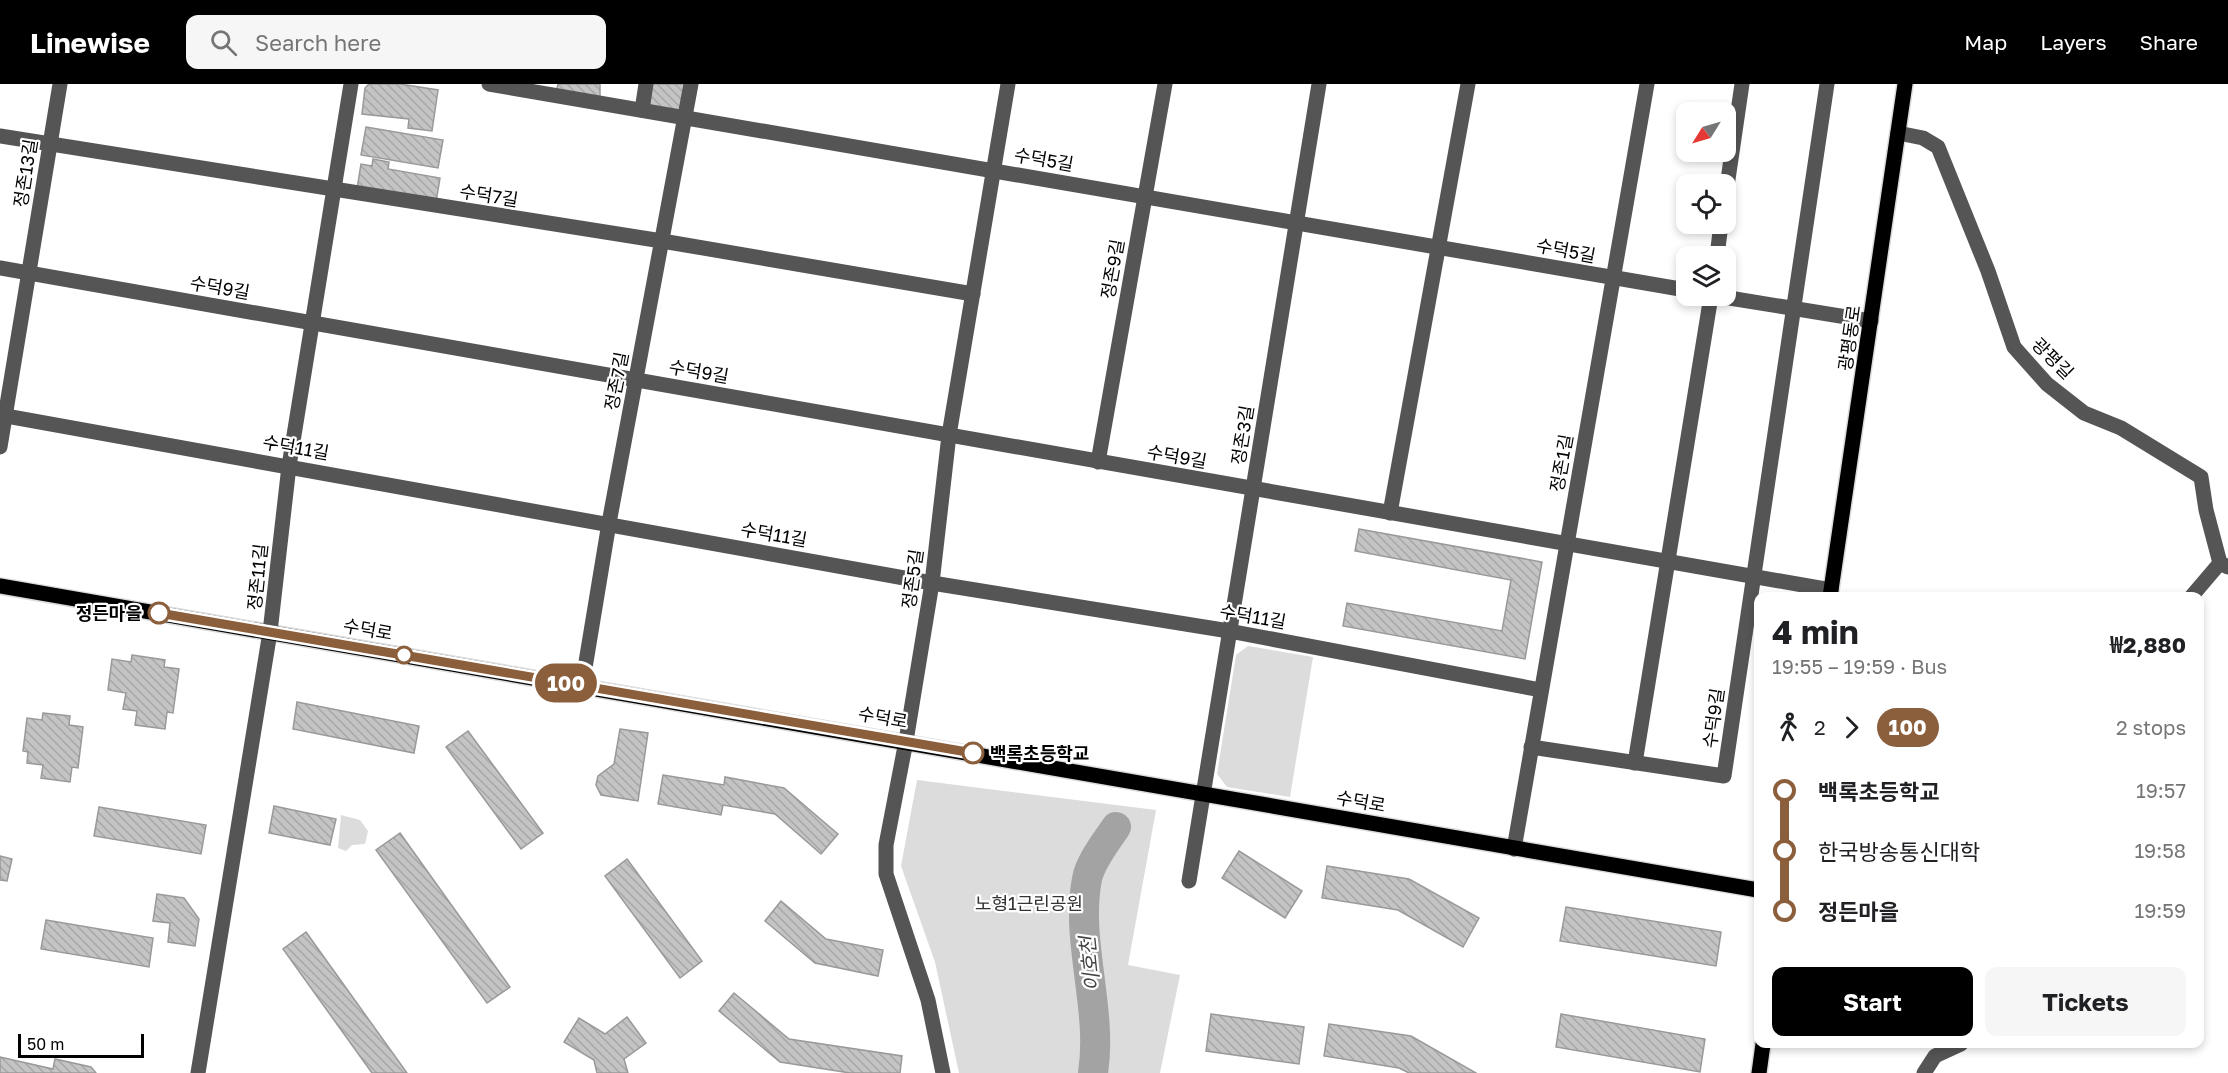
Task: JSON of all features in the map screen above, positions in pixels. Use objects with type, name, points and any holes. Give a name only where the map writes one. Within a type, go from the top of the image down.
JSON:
[{"type":"main road","name":"광평동로","points":[[1830,592],[1905,84]]},
{"type":"main road","name":"수덕로","points":[[0,586],[1754,889]]},
{"type":"main road","points":[[1759,1073],[1762,1048]]},
{"type":"street","name":"정존13길","points":[[0,447],[2,415],[29,273],[60,84]]},
{"type":"street","name":"정존11길","points":[[198,1073],[270,632],[289,466],[351,84]]},
{"type":"street","name":"수덕5길","points":[[489,84],[552,89],[685,118],[1676,288]]},
{"type":"street","points":[[642,110],[646,84]]},
{"type":"street","name":"정존7길","points":[[582,686],[609,523],[691,84]]},
{"type":"street","name":"정존5길","points":[[943,1073],[928,1000],[886,874],[885,845],[906,741],[932,583],[949,435],[1008,84]]},
{"type":"street","name":"정존9길","points":[[1098,462],[1165,84]]},
{"type":"street","name":"정존3길","points":[[1189,880],[1319,84]]},
{"type":"street","points":[[1390,513],[1468,84]]},
{"type":"street","name":"정존1길","points":[[1514,849],[1647,84]]},
{"type":"street","points":[[1729,174],[1742,84]]},
{"type":"street","points":[[1792,308],[1827,84]]},
{"type":"street","name":"광평길","points":[[1898,132],[1923,138],[1938,147],[1988,271],[2014,347],[2047,384],[2084,413],[2121,428],[2201,477],[2205,510],[2224,565]]},
{"type":"street","name":"수덕7길","points":[[0,136],[333,191],[662,241],[973,294]]},
{"type":"street","name":"수덕9길","points":[[0,268],[1753,576],[1825,592]]},
{"type":"street","points":[[1736,299],[1871,321]]},
{"type":"street","points":[[1635,763],[1709,306]]},
{"type":"street","name":"수덕9길","points":[[1531,747],[1724,776],[1792,308]]},
{"type":"street","name":"수덕11길","points":[[2,415],[932,583],[1229,631],[1541,690]]},
{"type":"street","points":[[2196,592],[2224,565]]},
{"type":"street","points":[[1924,1073],[1935,1056],[1952,1048]]},
{"type":"green space","points":[[1248,646],[1313,657],[1290,797],[1227,787],[1217,774],[1236,655]]},
{"type":"green space","name":"노형1근린공원","points":[[917,780],[1156,810],[1128,965],[1180,975],[1160,1073],[959,1073],[935,962],[901,866]]},
{"type":"green space","points":[[341,815],[360,820],[368,831],[365,844],[352,845],[346,851],[338,848]]},
{"type":"building","points":[[369,84],[400,84],[438,90],[432,131],[408,128],[409,119],[362,114],[365,88]]},
{"type":"building","points":[[558,84],[600,84],[600,97],[556,92]]},
{"type":"building","points":[[650,84],[687,84],[682,114],[646,107]]},
{"type":"building","points":[[366,127],[443,140],[438,168],[361,155]]},
{"type":"building","points":[[373,159],[389,162],[388,169],[440,178],[436,202],[357,189],[361,164],[372,166]]},
{"type":"building","points":[[1359,529],[1542,562],[1525,659],[1343,626],[1347,603],[1502,631],[1511,580],[1355,551]]},
{"type":"building","points":[[132,655],[165,660],[164,667],[179,669],[173,713],[167,712],[165,729],[135,725],[137,711],[123,709],[126,693],[108,690],[112,659],[131,662]]},
{"type":"building","points":[[297,702],[419,726],[414,753],[293,729]]},
{"type":"building","points":[[43,713],[70,716],[69,725],[83,727],[78,768],[72,767],[70,782],[41,778],[43,765],[27,763],[28,752],[23,751],[27,718],[42,720]]},
{"type":"building","points":[[620,729],[648,733],[638,801],[601,795],[596,785],[598,776],[614,764]]},
{"type":"building","points":[[468,731],[543,833],[521,849],[446,747]]},
{"type":"building","points":[[663,775],[724,785],[725,777],[784,788],[838,834],[821,854],[775,814],[723,805],[721,815],[658,804]]},
{"type":"building","points":[[274,806],[336,819],[330,845],[269,833]]},
{"type":"building","points":[[99,807],[206,825],[201,854],[94,836]]},
{"type":"building","points":[[400,833],[510,987],[487,1003],[376,850]]},
{"type":"building","points":[[1239,851],[1302,891],[1285,918],[1222,878]]},
{"type":"building","points":[[0,856],[12,859],[7,881],[0,880]]},
{"type":"building","points":[[627,859],[702,961],[680,978],[605,876]]},
{"type":"building","points":[[1327,866],[1409,879],[1479,918],[1463,947],[1398,910],[1322,898]]},
{"type":"building","points":[[157,894],[184,898],[199,919],[195,946],[168,942],[170,923],[153,921]]},
{"type":"building","points":[[781,901],[826,939],[883,950],[878,976],[815,963],[765,921]]},
{"type":"building","points":[[1566,907],[1721,932],[1716,966],[1560,941]]},
{"type":"building","points":[[46,920],[153,938],[149,967],[41,949]]},
{"type":"building","points":[[306,932],[407,1073],[372,1073],[283,949]]},
{"type":"building","points":[[734,993],[789,1039],[902,1056],[900,1073],[850,1073],[780,1062],[719,1011]]},
{"type":"building","points":[[1211,1014],[1304,1027],[1299,1064],[1206,1051]]},
{"type":"building","points":[[1561,1014],[1705,1039],[1700,1072],[1556,1047]]},
{"type":"building","points":[[627,1017],[646,1043],[624,1059],[628,1073],[597,1073],[594,1060],[564,1042],[579,1018],[605,1034]]},
{"type":"building","points":[[1329,1024],[1411,1036],[1476,1073],[1409,1073],[1399,1068],[1324,1056]]},
{"type":"building","points":[[0,1057],[53,1069],[55,1059],[91,1067],[96,1073],[0,1073]]},
{"type":"waterway","name":"이호천","points":[[1093,1073],[1095,1024],[1086,951],[1084,903],[1091,866],[1116,827]]},
{"type":"bus line","name":"100","points":[[159,613],[973,753]]},
{"type":"place","name":"정든마을","points":[[159,613]]},
{"type":"place","name":"백록초등학교","points":[[973,753]]}]
